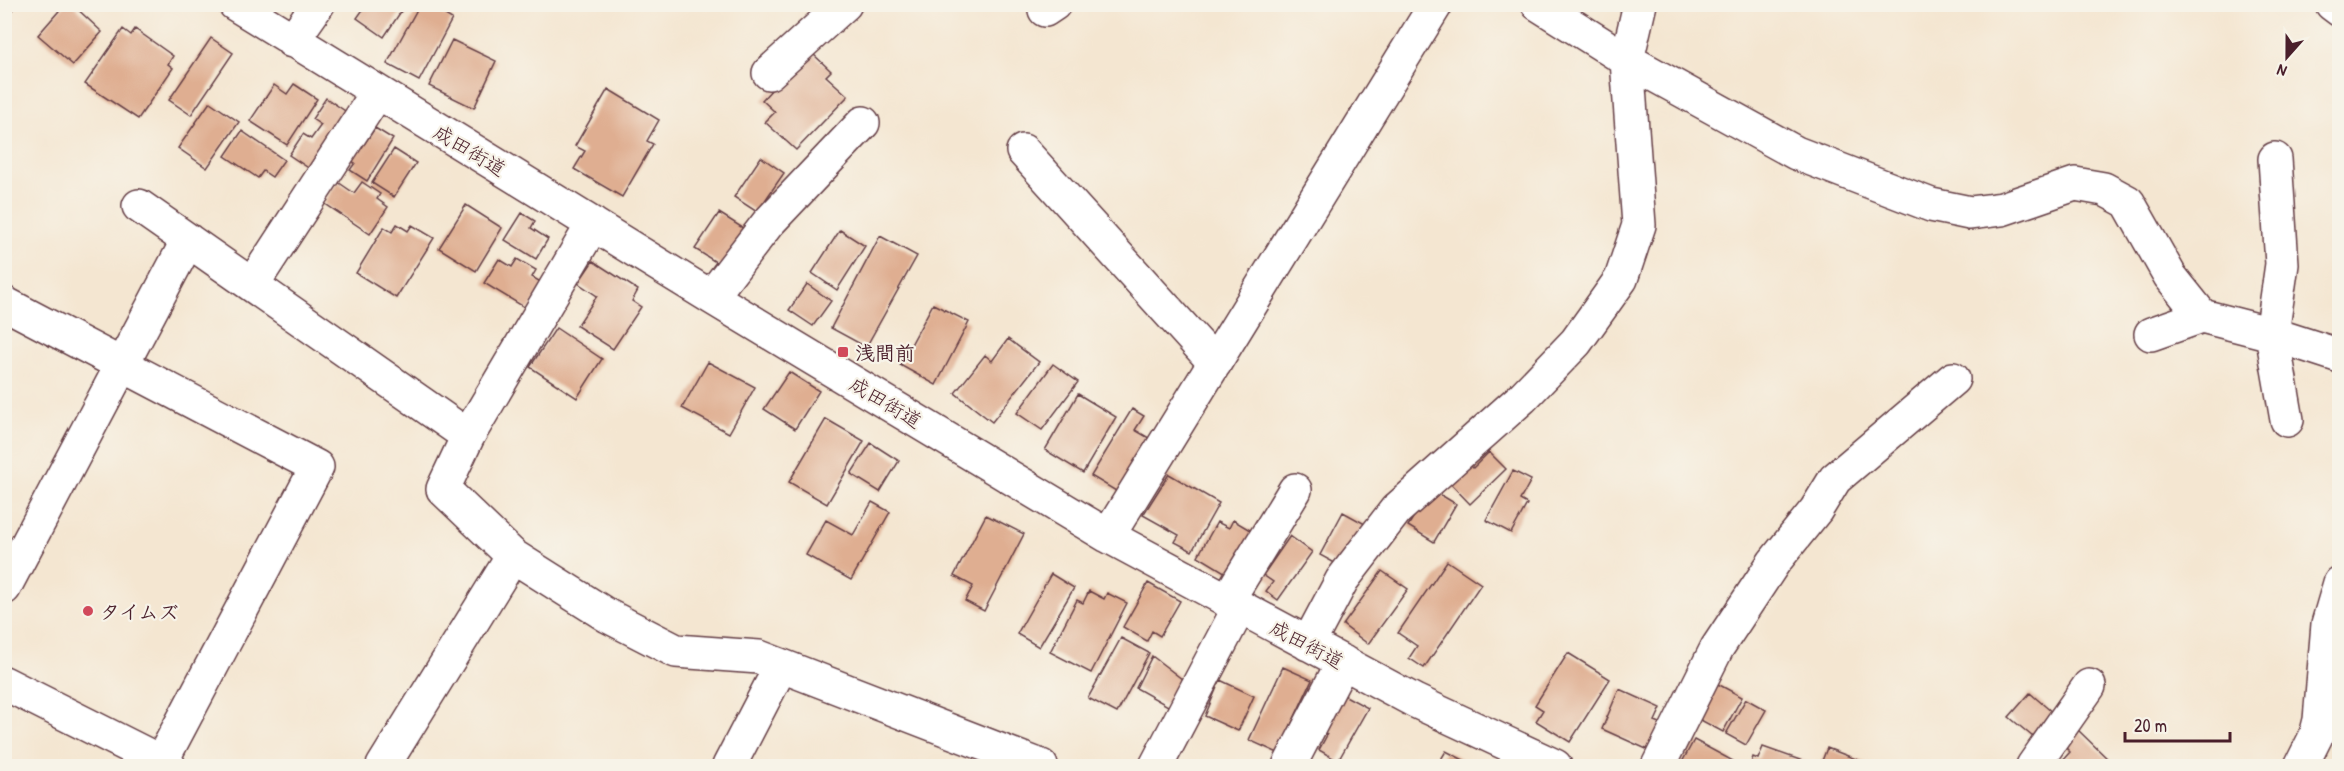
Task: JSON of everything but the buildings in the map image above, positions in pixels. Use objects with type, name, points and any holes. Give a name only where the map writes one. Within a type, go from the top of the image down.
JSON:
[{"type":"street","name":"成田街道","points":[[235,4],[711,297],[1108,536],[1416,701],[1555,766]]},
{"type":"street","points":[[292,41],[318,4]]},
{"type":"street","points":[[769,73],[845,4]]},
{"type":"street","points":[[1108,536],[1436,4]]},
{"type":"street","points":[[1538,4],[1627,60],[1796,153],[1931,206],[1970,213],[2002,209],[2075,184],[2104,189],[2128,202],[2170,276],[2202,316]]},
{"type":"street","points":[[1308,644],[1342,580],[1396,510],[1530,390],[1576,342],[1622,279],[1639,225],[1627,60],[1640,4]]},
{"type":"street","points":[[2332,4],[2340,10]]},
{"type":"street","points":[[252,285],[377,93]]},
{"type":"street","points":[[711,297],[768,223],[863,123]]},
{"type":"street","points":[[1023,151],[1215,363]]},
{"type":"street","points":[[2275,159],[2282,264],[2272,334],[2288,420]]},
{"type":"street","points":[[139,206],[468,436]]},
{"type":"street","points":[[593,224],[468,436],[443,489],[513,556],[608,616],[676,651],[759,657],[1041,766]]},
{"type":"street","points":[[4,588],[188,240]]},
{"type":"street","points":[[4,303],[317,467],[165,764],[4,682]]},
{"type":"street","points":[[2151,334],[2202,316],[2272,334],[2340,356]]},
{"type":"street","points":[[1658,766],[1717,648],[1774,562],[1816,510],[1835,479],[1953,379]]},
{"type":"street","points":[[1156,766],[1233,605],[1295,490]]},
{"type":"street","points":[[383,766],[513,556]]},
{"type":"street","points":[[2301,766],[2316,736],[2320,720],[2328,624],[2340,583]]},
{"type":"street","points":[[1289,766],[1343,663]]},
{"type":"street","points":[[729,766],[782,666]]},
{"type":"street","points":[[2033,766],[2088,686]]},
{"type":"place","name":"浅間前","points":[[843,352]]},
{"type":"place","name":"タイムズ","points":[[88,611]]}]
